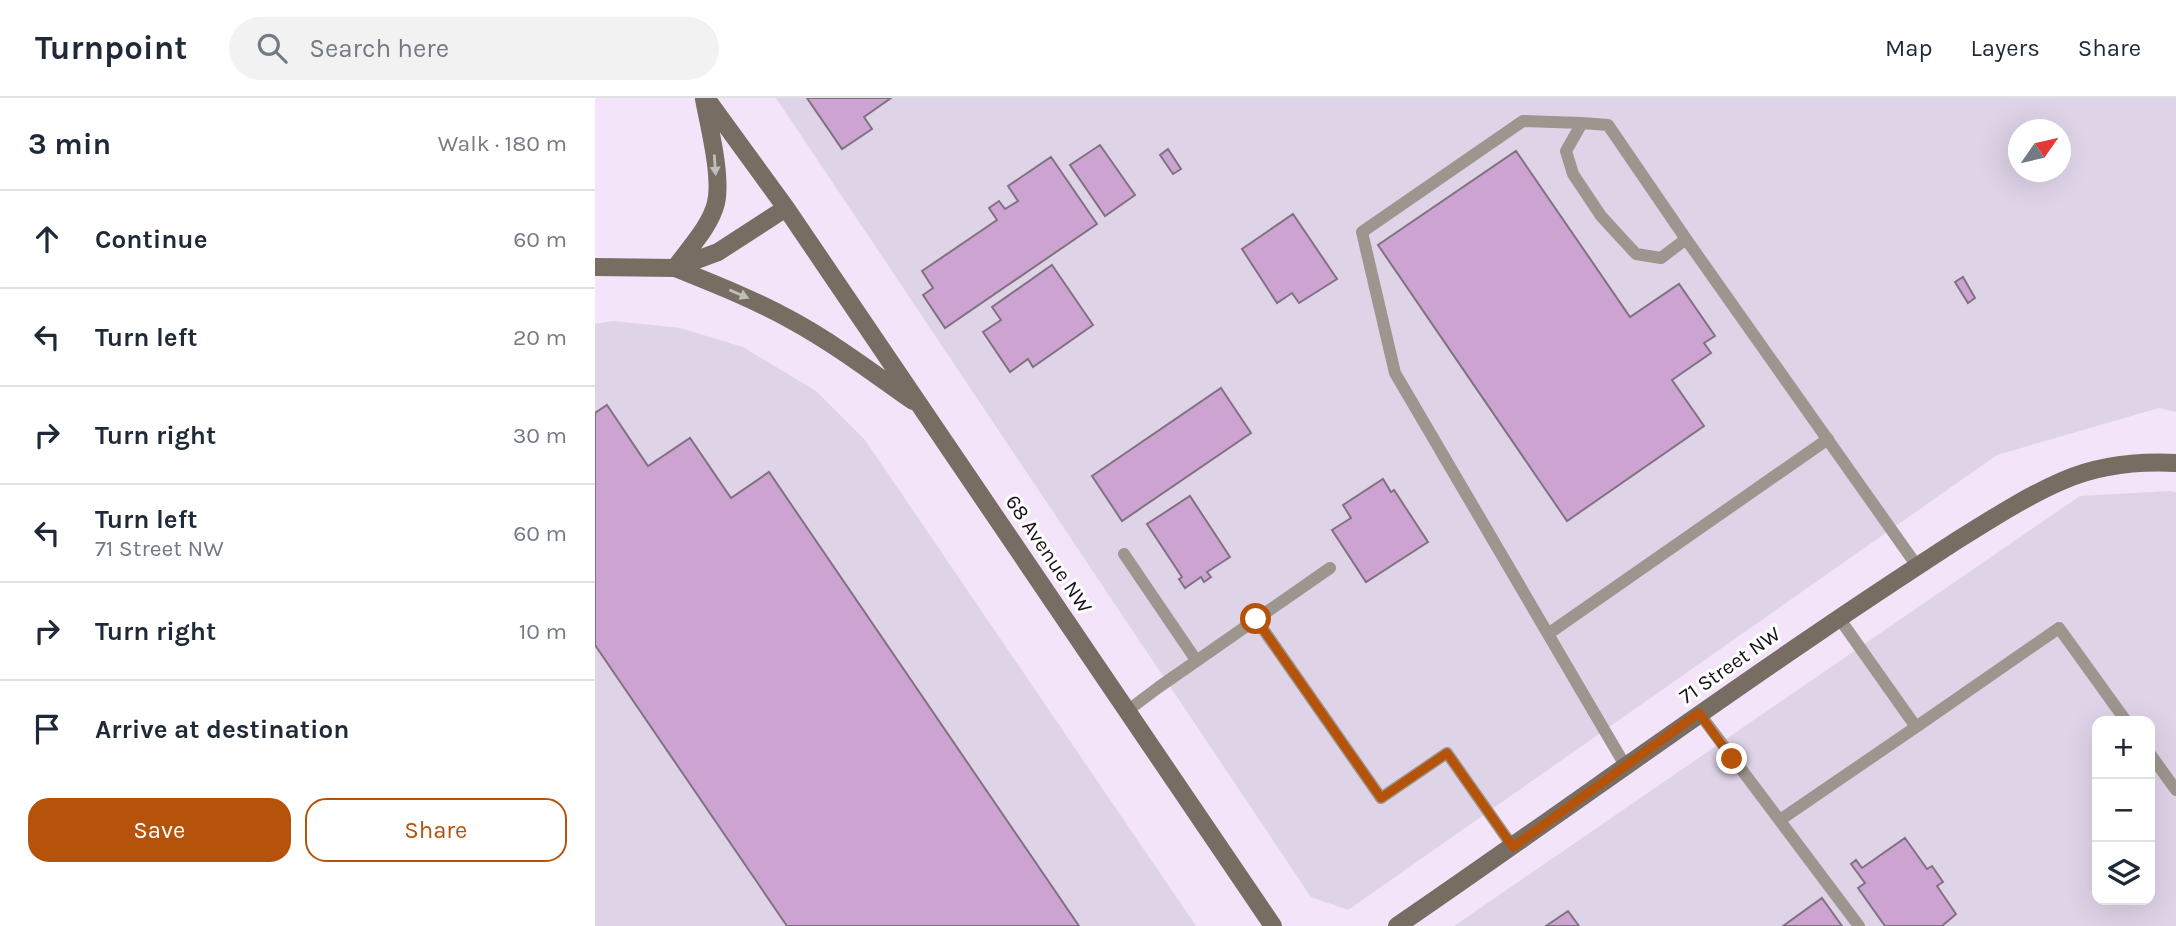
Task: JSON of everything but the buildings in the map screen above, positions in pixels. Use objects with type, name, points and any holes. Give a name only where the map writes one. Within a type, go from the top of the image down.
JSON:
[{"type":"street","name":"68 Avenue NW","points":[[705,98],[786,208],[1273,926]]},
{"type":"street","points":[[675,268],[706,224],[716,201],[716,163],[705,98]]},
{"type":"street","points":[[595,267],[675,268],[718,253],[786,208]]},
{"type":"street","points":[[675,268],[757,302],[794,321],[922,407]]},
{"type":"street","name":"71 Street NW","points":[[1397,926],[1839,618],[1917,566],[2026,500],[2063,481],[2103,466],[2176,463]]},
{"type":"lane","points":[[1626,767],[1395,373],[1362,232],[1523,121],[1592,122],[1608,125],[1917,566]]},
{"type":"lane","points":[[1582,123],[1566,151],[1573,174],[1601,216],[1636,254],[1661,258],[1686,239]]},
{"type":"lane","points":[[1548,634],[1828,439]]},
{"type":"lane","points":[[1124,554],[1196,660]]},
{"type":"lane","points":[[1128,711],[1196,660],[1329,568]]},
{"type":"lane","points":[[1839,618],[1916,727]]},
{"type":"lane","points":[[1256,619],[1381,798],[1447,753],[1513,847]]},
{"type":"lane","points":[[1780,820],[2059,628],[2122,716]]},
{"type":"lane","points":[[1699,713],[1859,926]]},
{"type":"lane","points":[[2155,761],[2176,790]]},
{"type":"shaded area","points":[[776,98],[2176,98],[2176,412],[2159,408],[1997,455],[1348,910],[1311,897]]},
{"type":"shaded area","points":[[613,321],[680,328],[743,347],[816,391],[865,440],[1196,926],[595,926],[595,324]]},
{"type":"shaded area","points":[[2176,492],[2176,926],[1454,926],[2080,496]]},
{"type":"route","points":[[1256,619],[1381,798],[1447,753],[1513,847],[1699,713],[1732,759]]}]
